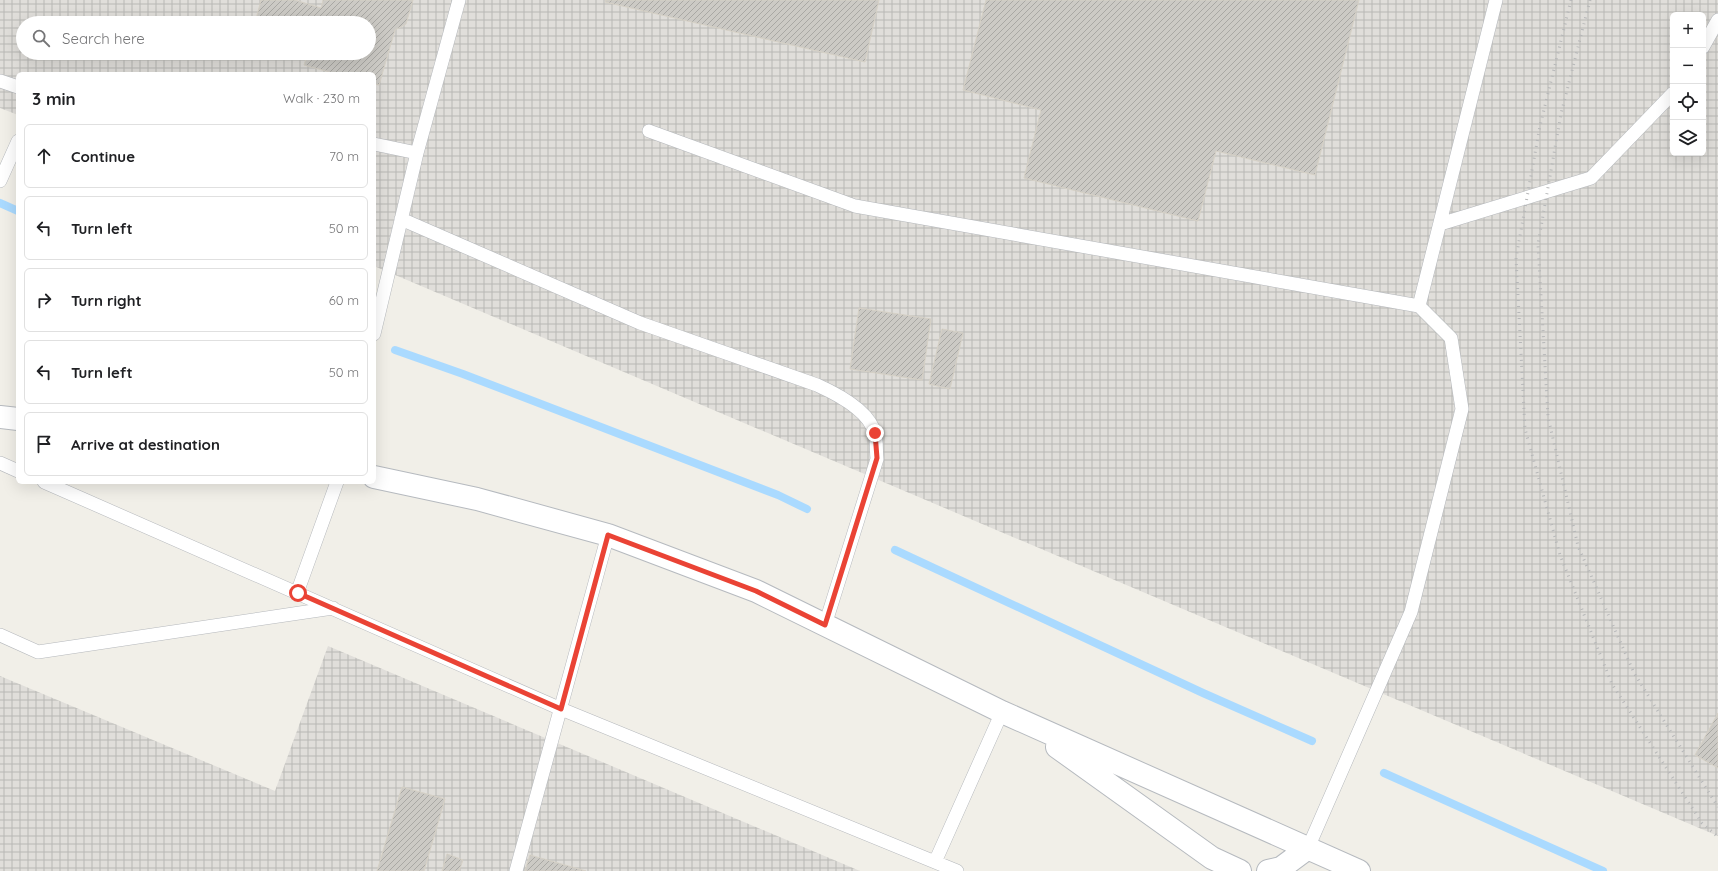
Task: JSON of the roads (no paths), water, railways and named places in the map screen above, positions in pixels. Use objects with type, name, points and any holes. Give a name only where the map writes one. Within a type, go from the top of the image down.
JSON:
[{"type":"main road","points":[[0,416],[16,419]]},
{"type":"main road","points":[[376,477],[477,499],[608,535],[756,591],[1010,716],[1359,871]]},
{"type":"main road","points":[[1010,716],[1212,858],[1240,871]]},
{"type":"main road","points":[[1268,871],[1281,868],[1308,848]]},
{"type":"lane","points":[[376,326],[417,153],[459,0]]},
{"type":"lane","points":[[1419,306],[1496,0]]},
{"type":"lane","points":[[1706,42],[1718,20]]},
{"type":"lane","points":[[0,81],[16,86]]},
{"type":"lane","points":[[1440,224],[1591,178],[1670,96]]},
{"type":"lane","points":[[649,131],[855,206],[1419,306],[1451,338],[1462,410],[1411,612],[1308,848]]},
{"type":"lane","points":[[376,144],[417,153]]},
{"type":"lane","points":[[1,180],[16,146]]},
{"type":"lane","points":[[401,220],[640,323],[818,385],[838,395],[859,410],[868,420],[875,433],[877,458],[825,625]]},
{"type":"lane","points":[[0,463],[16,470]]},
{"type":"lane","points":[[49,484],[561,709],[957,871]]},
{"type":"lane","points":[[298,593],[336,484]]},
{"type":"lane","points":[[516,871],[608,535]]},
{"type":"lane","points":[[0,635],[38,652],[333,608]]},
{"type":"lane","points":[[935,862],[1010,716]]},
{"type":"waterway","points":[[0,203],[16,210]]},
{"type":"waterway","points":[[395,350],[463,374],[778,495],[807,509]]},
{"type":"waterway","points":[[895,550],[1203,693],[1312,741]]},
{"type":"waterway","points":[[1384,773],[1603,871]]},
{"type":"railway","points":[[1571,0],[1540,126],[1516,258],[1525,429],[1560,555],[1612,684],[1702,823],[1718,837]]},
{"type":"railway","points":[[1590,0],[1561,114],[1538,244],[1548,417],[1578,546],[1634,673],[1718,807]]}]
